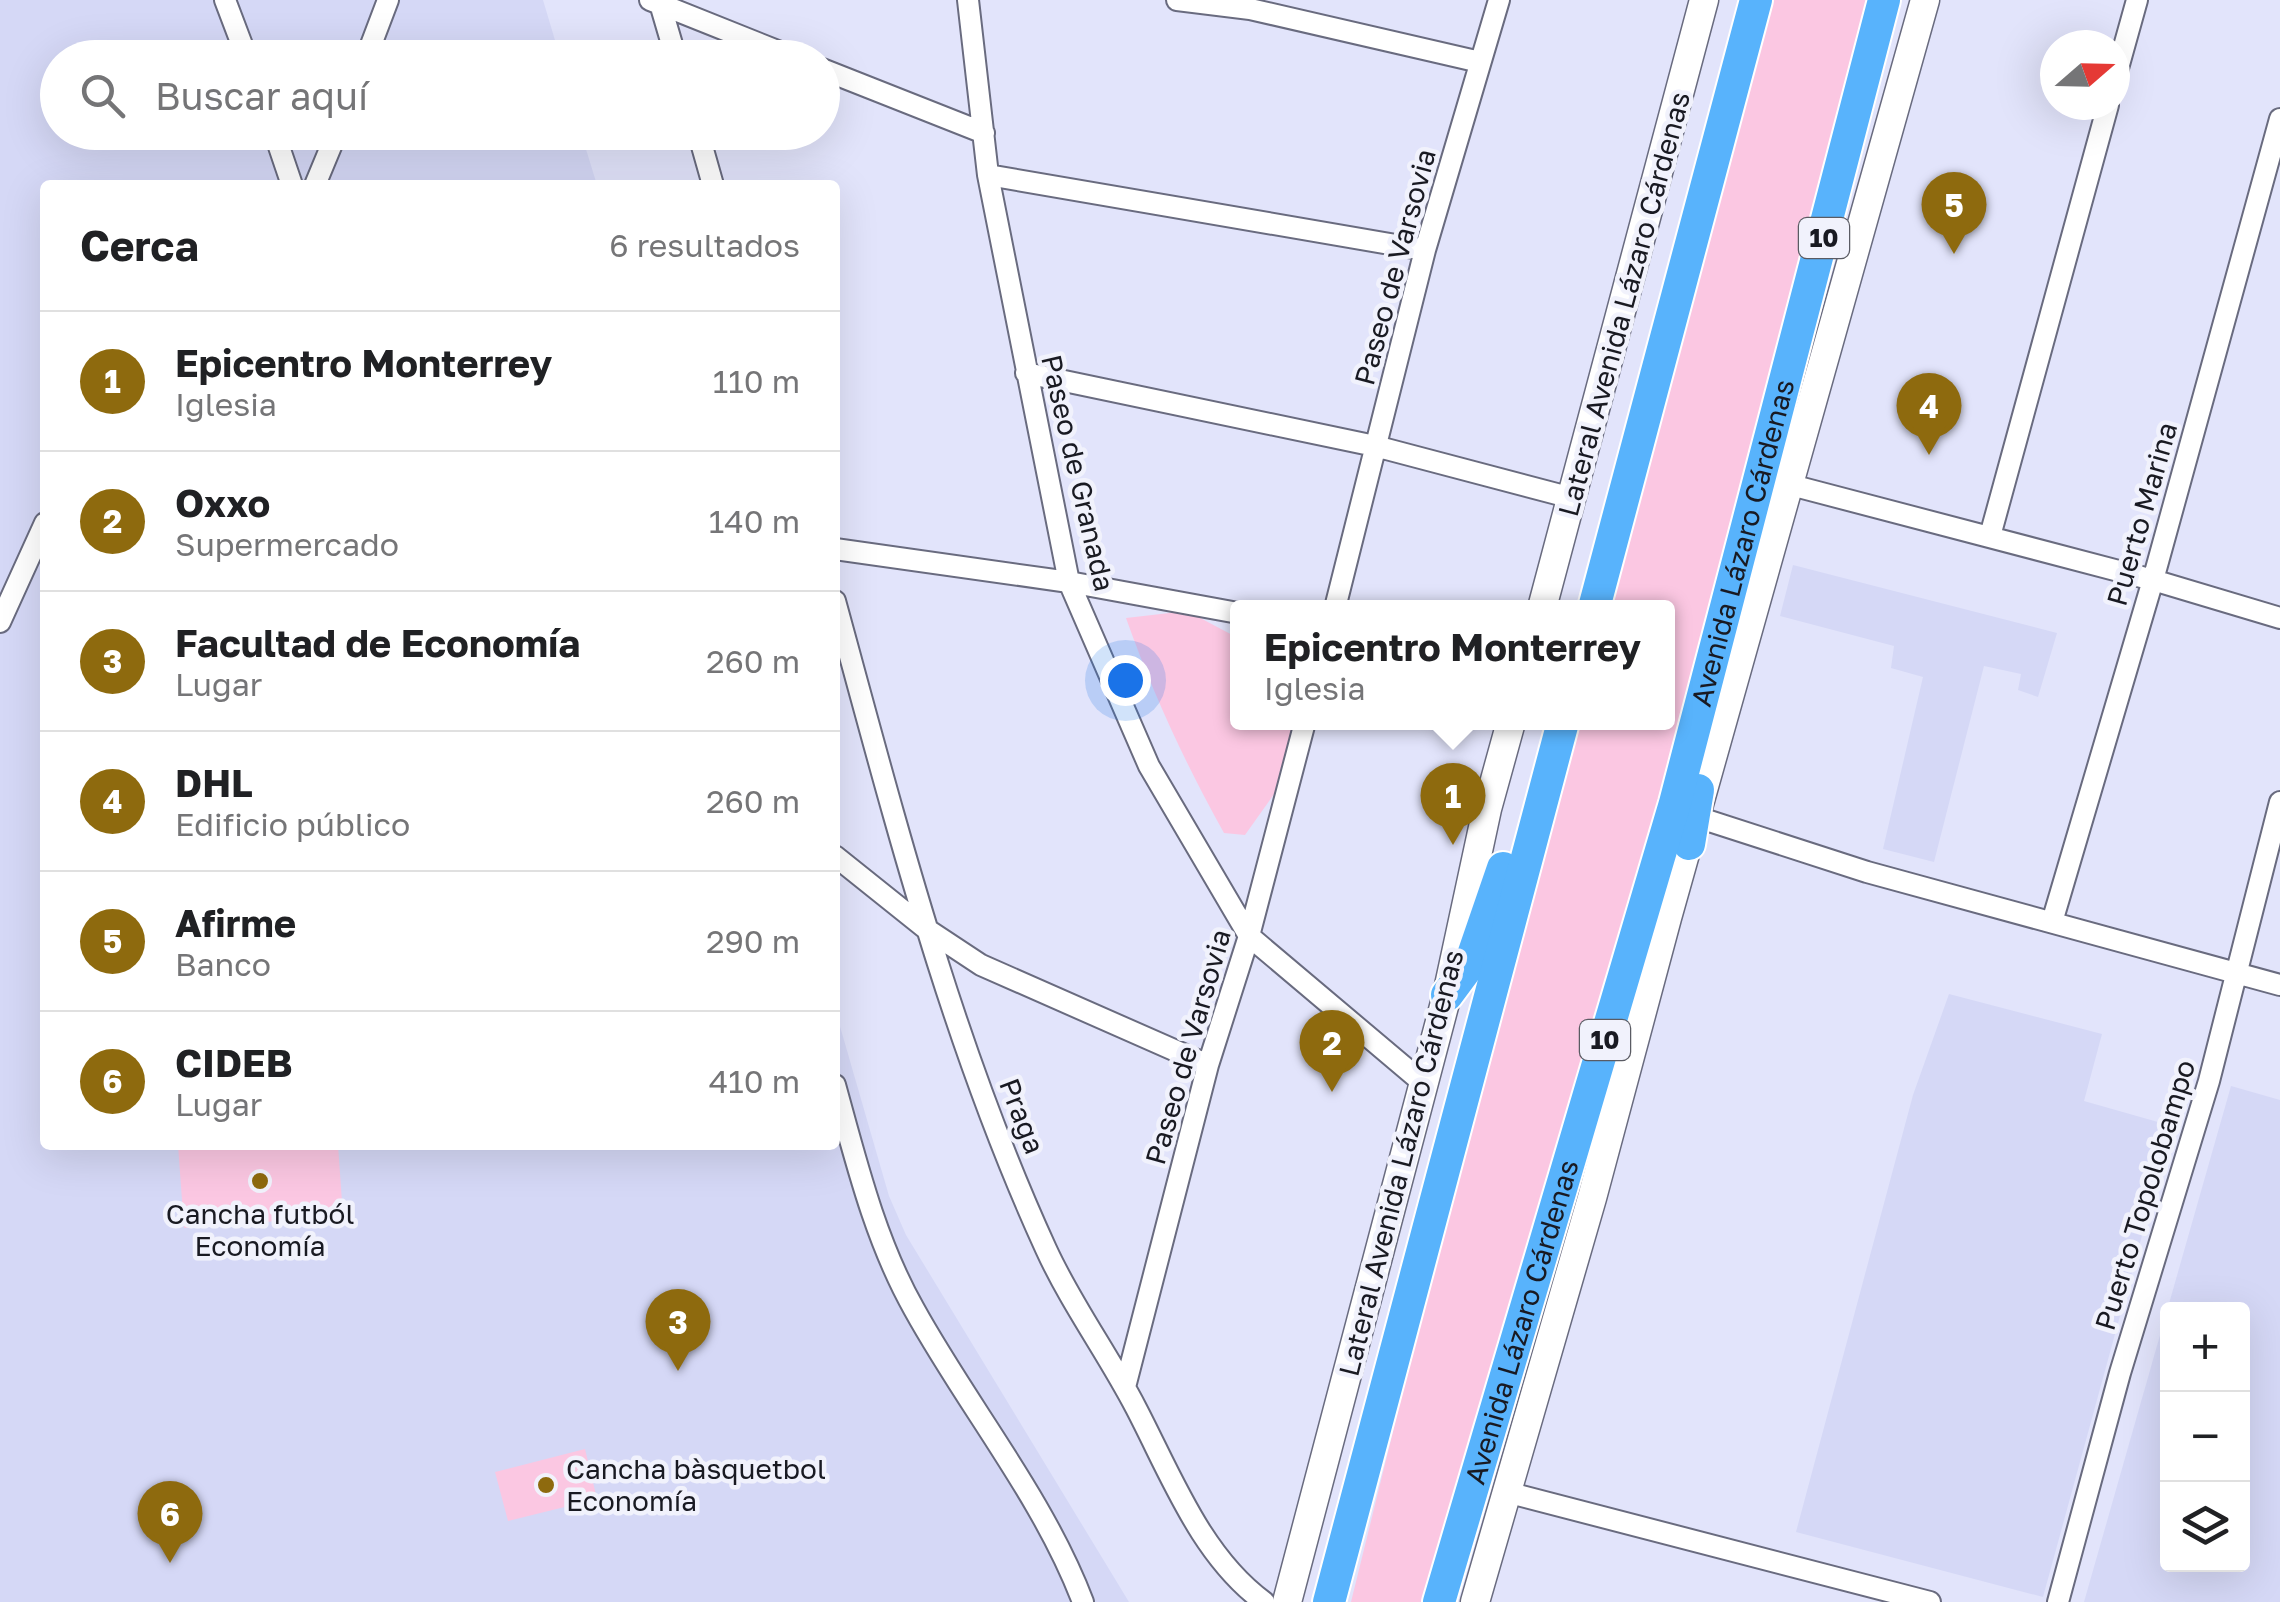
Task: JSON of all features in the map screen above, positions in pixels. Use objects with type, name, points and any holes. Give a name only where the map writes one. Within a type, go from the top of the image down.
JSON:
[{"type":"highway","points":[[1596,600],[1756,0]]},
{"type":"highway","name":"Avenida Lázaro Cárdenas","points":[[1440,1602],[1675,803],[1884,0]]},
{"type":"highway","points":[[1693,830],[1700,778],[1748,590],[1744,538]]},
{"type":"highway","points":[[1329,1602],[1560,730]]},
{"type":"highway","points":[[1446,996],[1470,964],[1502,871],[1528,846]]},
{"type":"main road","name":"Lateral Avenida Lázaro Cárdenas","points":[[1544,600],[1704,0]]},
{"type":"main road","points":[[1475,1602],[1592,1198],[1925,0]]},
{"type":"main road","name":"Lateral Avenida Lázaro Cárdenas","points":[[1287,1602],[1446,996],[1509,730]]},
{"type":"street","points":[[225,0],[240,40]]},
{"type":"street","points":[[373,40],[388,0]]},
{"type":"street","name":"Paseo de Granada","points":[[968,0],[988,175],[1069,582],[1149,766],[1249,936],[1422,1082]]},
{"type":"street","points":[[1177,0],[1250,10],[1480,62]]},
{"type":"street","name":"Paseo de Varsovia","points":[[1337,600],[1425,250],[1500,0]]},
{"type":"street","points":[[2128,30],[2136,0]]},
{"type":"street","points":[[656,1],[670,40]]},
{"type":"street","points":[[656,1],[751,40]]},
{"type":"street","points":[[840,76],[984,133]]},
{"type":"street","name":"Puerto Marina","points":[[2052,922],[2153,580],[2280,118]]},
{"type":"street","points":[[1990,536],[2104,120]]},
{"type":"street","points":[[280,150],[290,180]]},
{"type":"street","points":[[317,180],[329,150]]},
{"type":"street","points":[[703,150],[712,180]]},
{"type":"street","points":[[988,175],[1425,250]]},
{"type":"street","points":[[1026,373],[1375,446],[1572,498]]},
{"type":"street","points":[[1791,485],[2153,580],[2280,618]]},
{"type":"street","points":[[0,622],[40,534]]},
{"type":"street","points":[[840,550],[1069,582],[1230,612]]},
{"type":"street","name":"Praga","points":[[840,618],[925,928],[996,1132],[1048,1253],[1207,1541],[1242,1586],[1264,1602]]},
{"type":"street","name":"Paseo de Varsovia","points":[[1125,1387],[1208,1065],[1249,936],[1303,730]]},
{"type":"street","name":"Puerto Topolobampo","points":[[2058,1602],[2120,1373],[2202,1104],[2280,802]]},
{"type":"street","points":[[1693,830],[1867,872],[2280,985]]},
{"type":"street","points":[[840,860],[925,928],[982,965],[1208,1065]]},
{"type":"street","points":[[840,1102],[892,1265],[913,1308],[1061,1551],[1083,1602]]},
{"type":"street","points":[[1506,1492],[1930,1602]]},
{"type":"shaded area","points":[[0,0],[543,0],[555,40],[40,40],[40,150],[586,150],[595,180],[40,180],[40,1150],[840,1150],[840,1026],[889,1196],[906,1235],[1129,1602],[0,1602]]},
{"type":"shaded area","points":[[1756,0],[1884,0],[1796,349],[1426,1602],[1351,1602],[1566,730],[1675,730],[1675,600],[1598,600]]},
{"type":"shaded area","points":[[1793,565],[2057,633],[2038,697],[2018,690],[2021,674],[1984,666],[1934,862],[1883,849],[1923,677],[1891,668],[1894,646],[1780,616]]},
{"type":"shaded area","points":[[1187,611],[1230,634],[1230,730],[1293,730],[1279,787],[1245,835],[1224,833],[1170,728],[1126,618]]},
{"type":"shaded area","points":[[1949,994],[2102,1034],[2084,1101],[2172,1126],[2043,1597],[1796,1532],[1913,1095]]},
{"type":"shaded area","points":[[2231,1086],[2280,1100],[2280,1602],[2084,1602],[2160,1335],[2160,1572],[2250,1572],[2250,1302],[2169,1302]]},
{"type":"shaded area","name":"Cancha futból Economía","points":[[178,1150],[338,1150],[343,1216],[184,1228]]},
{"type":"shaded area","name":"Cancha bàsquetbol Economía","points":[[585,1449],[597,1499],[508,1521],[495,1472]]},
{"type":"place","name":"Afirme","points":[[1954,254]]},
{"type":"place","name":"DHL","points":[[1929,455]]},
{"type":"place","name":"Epicentro Monterrey","points":[[1453,845]]},
{"type":"place","name":"Oxxo","points":[[1332,1092]]},
{"type":"place","name":"Cancha futból Economía","points":[[260,1181]]},
{"type":"place","name":"Facultad de Economía","points":[[678,1371]]},
{"type":"place","name":"Cancha bàsquetbol Economía","points":[[546,1485]]},
{"type":"place","name":"CIDEB","points":[[170,1563]]}]
